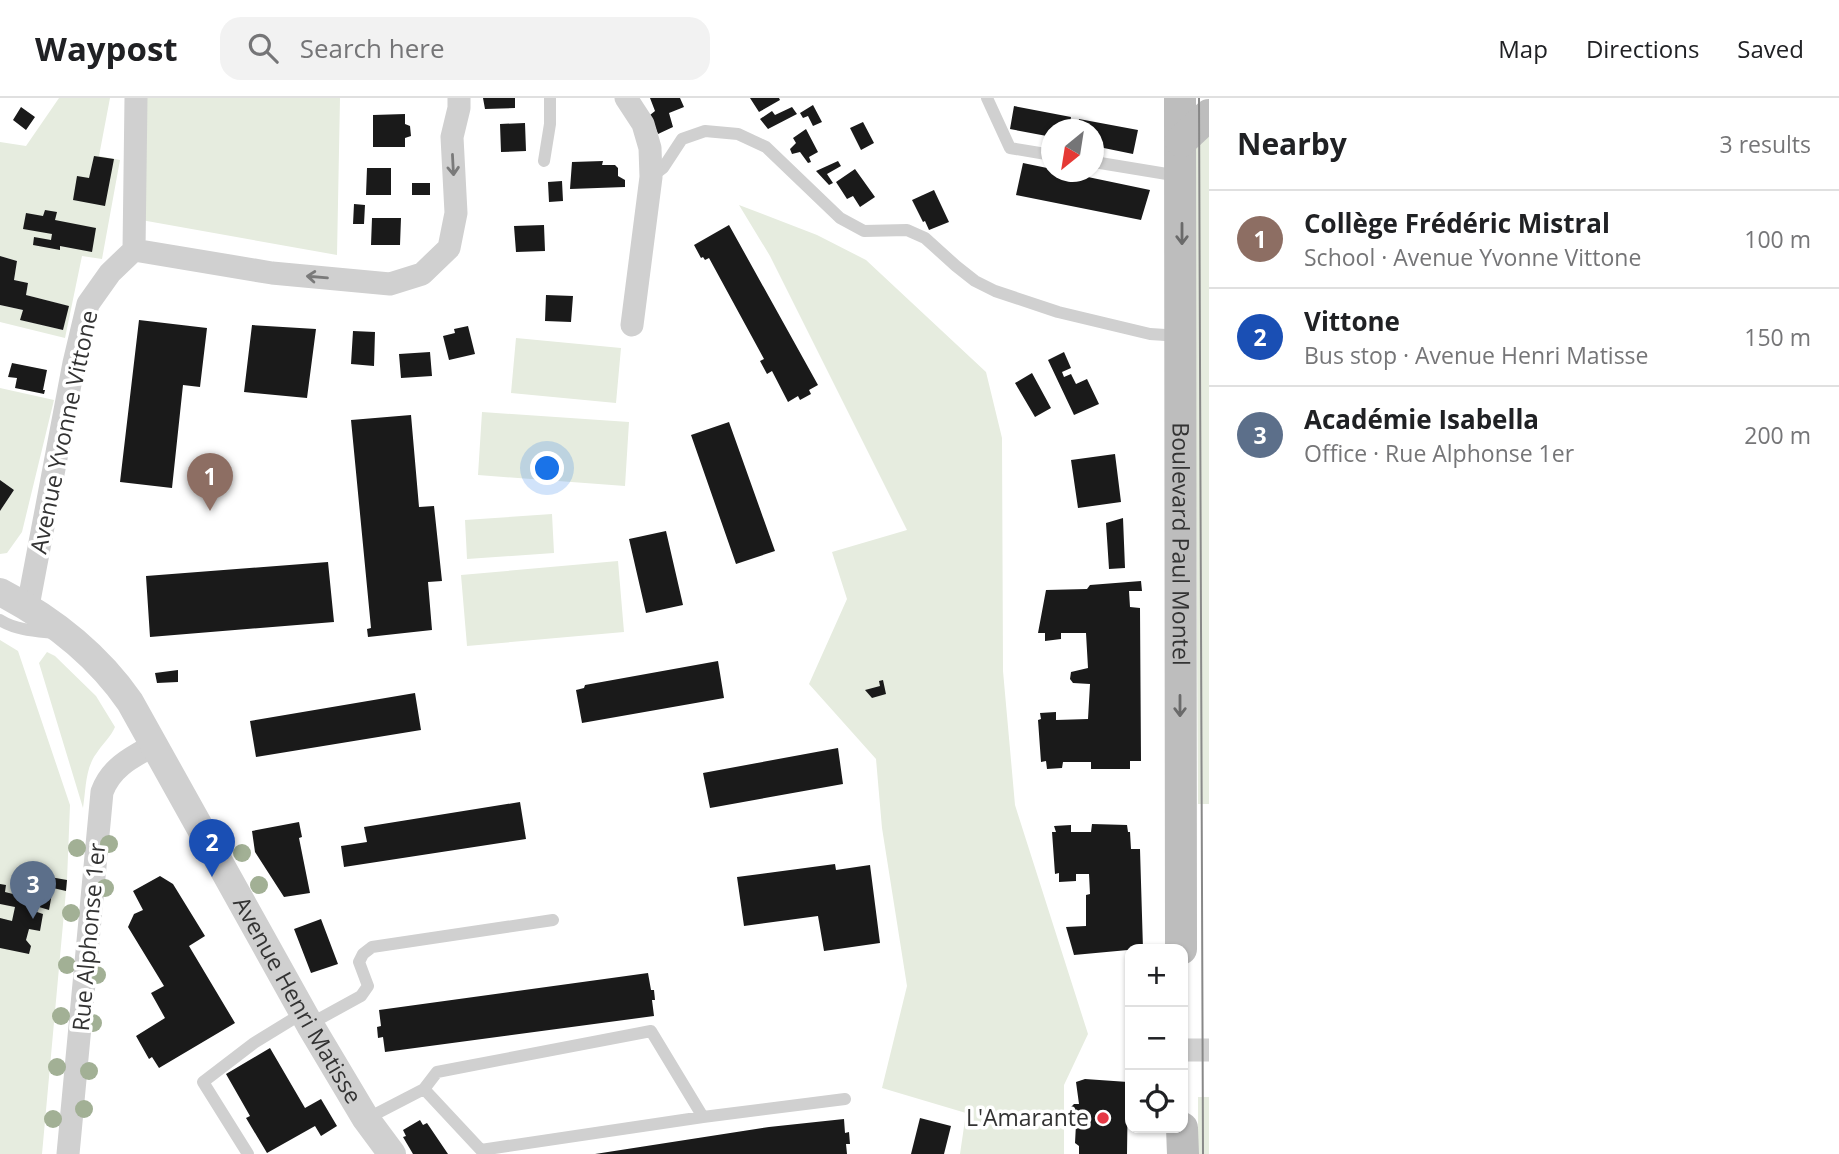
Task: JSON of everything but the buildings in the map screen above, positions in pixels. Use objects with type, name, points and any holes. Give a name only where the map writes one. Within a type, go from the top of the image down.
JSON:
[{"type":"main road","name":"Boulevard Paul Montel","points":[[1180,98],[1181,944]]},
{"type":"main road","points":[[1181,141],[1209,115]]},
{"type":"main road","points":[[1182,1133],[1182,1154]]},
{"type":"street","points":[[136,98],[134,250],[272,273],[390,284],[422,274],[449,248],[456,213],[452,137],[459,98]]},
{"type":"street","points":[[626,98],[643,124],[650,148],[650,177],[632,325]]},
{"type":"street","name":"Avenue Yvonne Vittone","points":[[28,606],[74,363],[88,304],[110,273],[134,250]]},
{"type":"street","name":"Avenue Henri Matisse","points":[[0,592],[28,606],[68,634],[116,682],[154,744],[307,1019],[390,1153]]},
{"type":"street","name":"Rue Alphonse 1er","points":[[68,1154],[102,792],[107,778],[116,768],[154,744]]},
{"type":"street","points":[[1188,1050],[1209,1050]]},
{"type":"lane","points":[[544,161],[550,124],[550,98]]},
{"type":"lane","points":[[987,98],[1010,148],[1041,153]]},
{"type":"lane","points":[[650,177],[663,169],[682,139],[705,131],[738,134],[766,147],[839,218],[864,231],[907,230],[925,238],[975,281],[995,291],[1058,312],[1111,325],[1158,335],[1182,336]]},
{"type":"lane","points":[[1104,164],[1182,177]]},
{"type":"lane","points":[[0,620],[8,625],[29,630],[68,634]]},
{"type":"lane","points":[[248,1154],[202,1082],[254,1043],[361,996],[368,986],[359,962],[363,954],[372,947],[553,920]]},
{"type":"lane","points":[[366,1118],[424,1089],[438,1072],[651,1031],[703,1117]]},
{"type":"lane","points":[[424,1089],[481,1150],[845,1099]]},
{"type":"shaded area","points":[[59,98],[110,98],[99,156],[120,160],[102,259],[82,256],[65,338],[0,322],[0,305],[23,310],[21,320],[63,330],[68,306],[26,295],[28,283],[14,280],[17,261],[0,256],[0,142],[26,146]]},
{"type":"shaded area","points":[[145,98],[340,98],[337,255],[130,218]]},
{"type":"shaded area","points":[[1209,126],[1209,804],[1198,804],[1194,158],[1196,147]]},
{"type":"shaded area","points":[[739,205],[817,235],[866,260],[986,372],[1002,438],[1003,671],[1015,805],[1088,1034],[1064,1085],[1064,1154],[960,1154],[966,1113],[882,1088],[907,986],[882,828],[876,759],[809,684],[847,599],[832,552],[907,530],[770,256]]},
{"type":"shaded area","points":[[516,338],[621,348],[616,403],[511,393]]},
{"type":"shaded area","points":[[0,388],[54,400],[22,532],[7,553],[0,554],[0,511],[14,490],[0,480]]},
{"type":"shaded area","points":[[482,412],[629,422],[625,486],[478,475]]},
{"type":"shaded area","points":[[552,514],[554,553],[467,559],[465,520]]},
{"type":"shaded area","points":[[618,561],[624,632],[467,646],[461,575]]},
{"type":"shaded area","points":[[0,640],[18,651],[70,805],[67,880],[42,1154],[0,1154]]},
{"type":"shaded area","points":[[47,652],[55,656],[96,696],[115,727],[90,766],[83,808],[39,663]]},
{"type":"shaded area","points":[[1198,1097],[1209,1097],[1209,1154],[1198,1154]]},
{"type":"tram line","points":[[1199,98],[1203,1154]]},
{"type":"place","name":"Collège Frédéric Mistral","points":[[210,511]]},
{"type":"place","name":"Vittone","points":[[212,877]]},
{"type":"place","name":"Académie Isabella","points":[[33,919]]},
{"type":"place","name":"L'Amarante","points":[[1103,1118]]}]
